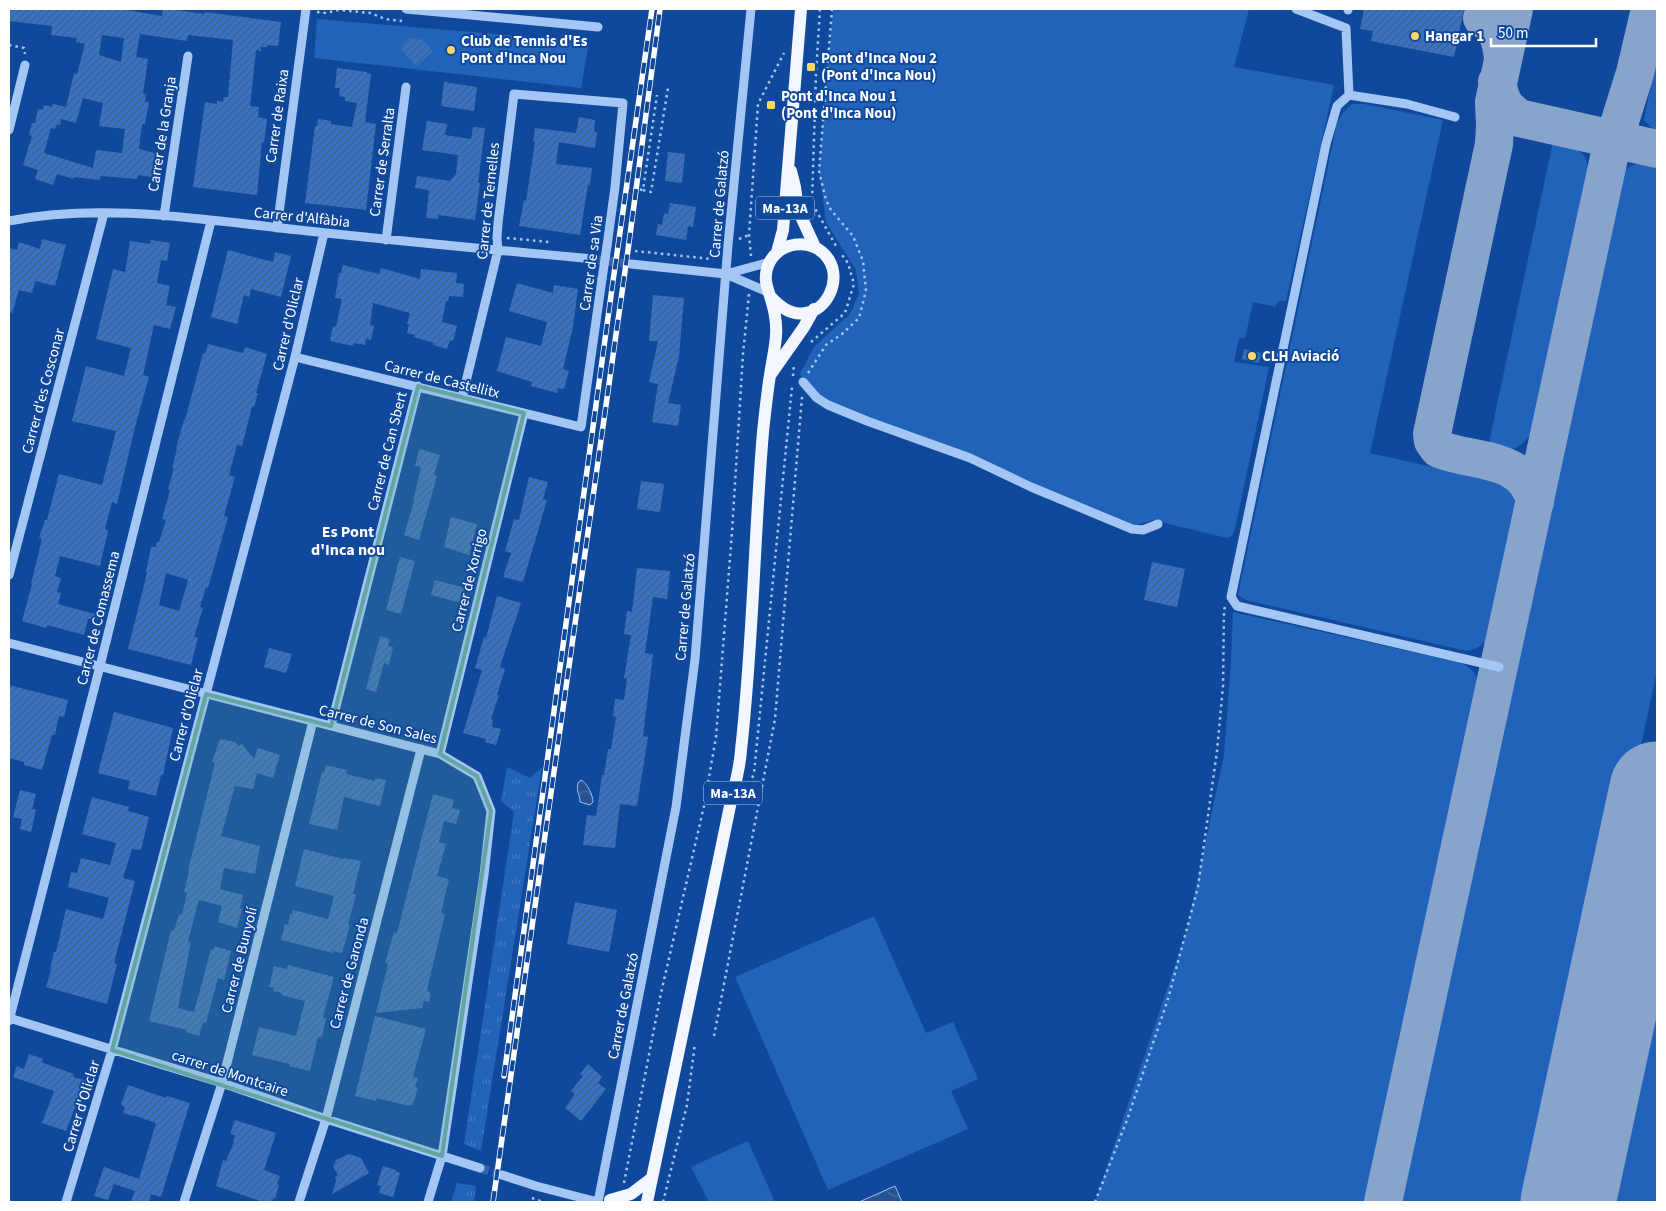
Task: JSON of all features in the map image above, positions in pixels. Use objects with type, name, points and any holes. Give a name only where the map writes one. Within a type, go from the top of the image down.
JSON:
[{"type":"main road","name":"Ma-13A","points":[[774,257],[783,230],[801,9]]},
{"type":"main road","name":"Ma-13A","points":[[789,164],[798,210],[814,247]]},
{"type":"main road","points":[[795,244],[805,244],[814,247],[824,253],[834,272],[834,283],[830,294],[824,303],[804,314],[785,309],[777,304],[769,294],[765,280],[766,269],[774,257],[786,247],[795,244]]},
{"type":"main road","name":"Ma-13A","points":[[646,1202],[741,753],[763,432],[776,331],[775,317],[769,294]]},
{"type":"main road","name":"Ma-13A","points":[[770,376],[814,309]]},
{"type":"main road","points":[[607,1201],[630,1194],[652,1178]]},
{"type":"street","name":"Carrer de Raixa","points":[[276,228],[306,9]]},
{"type":"street","points":[[406,9],[598,27]]},
{"type":"street","name":"Carrer de Galatzó","points":[[607,1201],[676,807],[695,660],[728,244],[751,9]]},
{"type":"street","points":[[1296,9],[1346,28],[1349,95]]},
{"type":"street","name":"Carrer de la Granja","points":[[164,216],[188,56]]},
{"type":"street","points":[[9,130],[25,65]]},
{"type":"street","name":"Carrer de Serralta","points":[[386,240],[406,88]]},
{"type":"street","name":"Carrer de sa Via","points":[[514,94],[623,103],[615,186],[581,427]]},
{"type":"street","name":"Carrer de Ternelles","points":[[462,398],[498,250],[498,223],[514,94]]},
{"type":"street","points":[[1349,95],[1407,104],[1455,116]]},
{"type":"street","points":[[1349,95],[1337,106],[1326,144],[1231,597],[1237,606],[1499,667]]},
{"type":"street","name":"Carrer d'Alfàbia","points":[[9,222],[36,216],[104,213],[164,216],[386,240],[593,259]]},
{"type":"street","name":"Carrer d'es Cosconar","points":[[9,575],[104,213]]},
{"type":"street","name":"Carrer de Comassema","points":[[9,1019],[100,666],[211,221]]},
{"type":"street","name":"Carrer d'Oliclar","points":[[66,1202],[112,1050],[295,357],[324,233]]},
{"type":"street","points":[[726,274],[774,257]]},
{"type":"street","points":[[631,264],[726,274],[769,294]]},
{"type":"street","name":"Carrer de Castellitx","points":[[295,357],[581,427]]},
{"type":"street","points":[[804,382],[817,398],[828,405],[970,458],[1031,487],[1132,529],[1143,530],[1158,524]]},
{"type":"street","name":"Carrer de Can Sbert","points":[[331,726],[418,386]]},
{"type":"street","name":"Carrer de Xorrigo","points":[[440,754],[524,413]]},
{"type":"street","name":"Carrer de Son Sales","points":[[9,643],[440,754],[478,776],[491,811],[484,875],[442,1156],[428,1202]]},
{"type":"street","name":"Carrer de Bunyolí","points":[[184,1202],[222,1083],[313,721]]},
{"type":"street","name":"Carrer de Garonda","points":[[299,1202],[326,1118],[422,749]]},
{"type":"street","name":"carrer de Montcaire","points":[[9,1019],[222,1083],[480,1168]]},
{"type":"street","points":[[502,1175],[536,1186],[607,1201]]},
{"type":"path","points":[[714,1036],[775,719],[804,382],[826,345],[842,334],[859,318],[866,291],[863,261],[853,236],[831,210],[826,200],[819,171],[832,9]]},
{"type":"path","points":[[9,45],[24,48],[25,65]]},
{"type":"path","points":[[750,267],[749,235],[758,104],[774,71]]},
{"type":"path","points":[[615,186],[651,192],[668,88]]},
{"type":"path","points":[[643,190],[657,95]]},
{"type":"path","points":[[635,251],[712,259],[717,254],[719,244],[728,244],[749,235]]},
{"type":"path","points":[[607,1201],[624,1185],[660,993],[704,806],[716,737],[732,532],[743,354],[750,284]]},
{"type":"path","points":[[1095,1202],[1127,1120],[1168,999],[1198,887],[1217,751],[1223,686],[1224,610],[1231,597]]},
{"type":"highlighted area","points":[[418,386],[524,413],[440,754],[477,776],[491,811],[442,1156],[112,1050],[206,694],[331,726]]},
{"type":"green space","points":[[833,9],[1249,9],[1234,67],[1334,85],[1286,301],[1279,301],[1275,307],[1253,302],[1245,338],[1239,338],[1234,362],[1269,367],[1232,536],[1227,538],[1153,520],[1133,526],[817,398],[800,374],[814,347],[850,314],[859,294],[856,270],[826,222],[819,171]]},
{"type":"green space","name":"Club de Tennis d'Es Pont d'Inca Nou","points":[[317,19],[589,42],[581,88],[314,58]]},
{"type":"green space","points":[[1657,54],[1657,133],[1644,120]]},
{"type":"green space","points":[[1352,104],[1364,104],[1443,120],[1370,453],[1495,481],[1510,492],[1514,500],[1518,510],[1491,634],[1481,645],[1467,651],[1246,600],[1238,595],[1337,123]]},
{"type":"green space","points":[[1556,140],[1576,149],[1586,159],[1588,173],[1586,194],[1536,427],[1521,445],[1505,450],[1497,449],[1488,447],[1553,142]]},
{"type":"green space","points":[[1651,161],[1657,162],[1657,671],[1543,1202],[1394,1202],[1611,190],[1626,169],[1636,164]]},
{"type":"green space","points":[[1233,612],[1462,663],[1477,677],[1480,691],[1368,1202],[1095,1202],[1187,930],[1224,755]]},
{"type":"green space","points":[[507,767],[530,778],[542,767],[481,1151],[464,1144],[514,812],[501,801]]},
{"type":"green space","points":[[874,916],[926,1033],[953,1022],[978,1079],[951,1091],[968,1129],[828,1190],[735,977]]},
{"type":"green space","points":[[1657,916],[1657,1202],[1594,1202]]},
{"type":"green space","points":[[748,1141],[775,1202],[709,1202],[691,1167]]},
{"type":"green space","points":[[457,1183],[476,1186],[474,1202],[451,1202]]},
{"type":"water","points":[[581,780],[587,786],[592,796],[593,802],[590,805],[580,802],[578,783]]},
{"type":"water","points":[[895,1186],[902,1202],[859,1202]]},
{"type":"building","points":[[9,9],[120,9],[162,16],[163,9],[169,9],[281,22],[278,46],[267,45],[267,47],[261,47],[261,51],[256,50],[250,106],[259,107],[258,117],[267,119],[264,143],[262,142],[257,195],[193,187],[205,102],[217,104],[217,101],[223,102],[224,97],[228,97],[233,40],[188,35],[187,41],[140,34],[136,57],[148,59],[143,94],[146,94],[145,102],[149,102],[145,124],[142,124],[139,149],[155,153],[152,177],[138,175],[137,179],[101,176],[100,180],[74,177],[73,179],[57,174],[53,185],[35,179],[38,170],[23,165],[32,136],[29,135],[32,123],[35,123],[38,109],[43,110],[44,105],[52,107],[53,104],[66,107],[74,73],[77,74],[85,44],[76,42],[77,38],[51,35],[52,26],[9,21]],"holes":[[[102,35],[124,38],[121,62],[99,55]],[[83,98],[103,103],[99,126],[125,129],[122,153],[96,150],[93,168],[44,153],[51,128],[55,129],[57,124],[60,125],[61,119],[76,123]]]},
{"type":"building","name":"Hangar 1","points":[[1364,9],[1464,9],[1454,57],[1371,41],[1373,31],[1360,29]]},
{"type":"building","points":[[410,38],[423,40],[433,51],[416,66],[400,48]]},
{"type":"building","points":[[337,68],[371,74],[365,122],[376,124],[366,210],[305,203],[315,126],[317,126],[318,119],[331,121],[331,124],[352,127],[357,103],[345,101],[345,97],[339,96],[340,88],[335,88]]},
{"type":"building","points":[[444,82],[477,87],[474,111],[441,106]]},
{"type":"building","points":[[579,117],[595,120],[594,132],[597,132],[595,148],[559,142],[556,164],[592,168],[580,235],[519,226],[524,200],[526,201],[535,142],[533,142],[535,128],[576,133]]},
{"type":"building","points":[[427,121],[447,124],[445,135],[471,139],[473,127],[485,128],[475,220],[438,215],[438,219],[426,218],[429,190],[415,188],[417,176],[450,181],[456,174],[458,155],[422,150]]},
{"type":"building","points":[[668,152],[685,154],[682,183],[665,181]]},
{"type":"building","points":[[670,203],[696,207],[693,227],[688,226],[686,240],[656,235],[658,224],[662,225],[664,213],[668,214]]},
{"type":"building","points":[[42,239],[66,245],[55,286],[35,281],[32,293],[19,290],[12,313],[9,312],[9,248],[17,250],[19,242],[40,249]]},
{"type":"building","points":[[151,240],[170,243],[167,261],[161,260],[157,283],[170,286],[166,305],[176,307],[170,329],[154,325],[143,375],[149,377],[117,504],[112,502],[105,529],[108,531],[100,566],[60,556],[55,576],[61,578],[57,592],[61,593],[58,604],[98,615],[97,619],[88,619],[84,635],[47,625],[46,628],[22,621],[42,539],[39,538],[45,520],[47,520],[59,474],[102,485],[116,431],[72,421],[86,366],[124,376],[131,348],[96,339],[113,269],[125,272],[130,241],[150,244]]},
{"type":"building","points":[[228,250],[273,262],[275,252],[291,256],[281,297],[251,289],[249,297],[244,295],[237,324],[211,317]]},
{"type":"building","points":[[343,265],[379,274],[381,268],[420,279],[421,269],[457,273],[456,283],[464,284],[463,297],[449,296],[448,301],[446,301],[442,322],[457,326],[453,341],[450,340],[447,349],[414,337],[415,335],[407,333],[410,313],[373,303],[370,325],[374,326],[371,340],[366,339],[365,345],[354,343],[353,346],[330,341],[333,326],[336,327],[342,299],[335,298],[339,273],[341,273]]},
{"type":"building","points":[[517,283],[553,293],[554,285],[578,289],[573,327],[563,369],[569,371],[564,389],[558,388],[557,393],[531,386],[532,382],[497,371],[506,337],[541,346],[547,322],[509,311]]},
{"type":"building","points":[[653,295],[684,298],[679,356],[668,403],[681,405],[678,426],[652,422],[658,384],[649,382],[658,341],[649,341]]},
{"type":"building","points":[[208,344],[243,353],[245,347],[267,354],[256,393],[258,393],[254,407],[252,407],[242,446],[237,445],[229,475],[235,477],[224,516],[228,517],[208,588],[206,587],[200,607],[203,608],[194,637],[198,638],[191,665],[128,649],[147,573],[151,547],[156,547],[157,542],[159,542],[166,520],[162,519],[170,490],[168,489],[174,468],[172,468],[176,448],[203,353],[205,354]],"holes":[[[166,573],[188,580],[179,611],[159,605]]]},
{"type":"building","name":"CLH Aviació","points":[[1244,349],[1261,353],[1259,363],[1242,359]]},
{"type":"building","points":[[419,449],[440,455],[434,475],[437,476],[419,540],[404,535],[421,467],[415,466]]},
{"type":"building","points":[[529,477],[548,482],[543,499],[547,500],[523,582],[503,577],[511,553],[505,551],[514,519],[519,520]]},
{"type":"building","points":[[641,481],[664,484],[660,512],[637,509]]},
{"type":"building","points":[[451,517],[477,524],[469,555],[444,547]]},
{"type":"building","points":[[400,557],[415,561],[401,614],[386,610]]},
{"type":"building","points":[[1152,562],[1185,569],[1177,607],[1144,600]]},
{"type":"building","points":[[637,568],[670,571],[667,599],[653,597],[645,653],[653,654],[643,736],[648,737],[637,806],[620,804],[615,848],[583,845],[587,815],[596,816],[602,775],[604,775],[608,749],[611,749],[616,717],[613,716],[615,699],[624,700],[627,679],[624,678],[631,635],[624,634],[627,611],[632,612]]},
{"type":"building","points":[[435,580],[465,588],[461,603],[431,595]]},
{"type":"building","points":[[497,596],[521,603],[500,667],[505,669],[491,719],[493,720],[492,727],[501,729],[496,745],[485,742],[486,739],[463,733],[482,670],[475,668],[484,637],[486,638]]},
{"type":"building","points":[[380,636],[390,639],[388,646],[393,647],[389,665],[384,663],[376,692],[366,689]]},
{"type":"building","points":[[269,648],[292,654],[286,673],[264,667]]},
{"type":"building","points":[[9,685],[68,700],[64,717],[59,716],[55,735],[52,735],[42,770],[9,758]]},
{"type":"building","points":[[114,712],[173,728],[163,775],[161,775],[156,796],[128,789],[130,781],[98,773]]},
{"type":"building","points":[[220,739],[235,742],[238,746],[242,744],[254,759],[258,748],[280,755],[273,778],[257,773],[253,789],[235,786],[221,836],[260,846],[255,874],[224,868],[220,889],[243,895],[240,908],[242,909],[237,928],[218,922],[222,906],[199,900],[197,906],[188,942],[191,942],[178,1008],[194,1012],[211,949],[214,950],[214,946],[231,951],[224,980],[218,978],[206,1023],[203,1022],[199,1036],[186,1032],[187,1030],[149,1021],[171,930],[174,931],[179,914],[182,915],[187,893],[184,892],[188,870],[215,763],[212,762]]},
{"type":"building","points":[[326,765],[347,770],[346,774],[375,781],[375,778],[386,780],[380,806],[344,797],[337,830],[309,824],[322,772],[324,772]]},
{"type":"building","points":[[20,790],[36,794],[32,809],[36,810],[31,832],[20,829],[22,819],[13,817]]},
{"type":"building","points":[[433,794],[454,800],[452,808],[460,810],[456,824],[444,821],[439,842],[446,844],[437,876],[449,879],[441,913],[445,914],[427,990],[431,994],[429,1002],[424,1001],[422,1008],[376,1013],[388,964],[385,963],[394,932],[397,933]]},
{"type":"building","points":[[92,797],[129,807],[128,811],[149,817],[141,850],[132,849],[123,878],[135,881],[114,963],[117,964],[107,1004],[46,987],[66,909],[103,919],[109,898],[68,887],[71,872],[77,873],[81,858],[110,865],[116,843],[82,834]]},
{"type":"building","points":[[304,849],[343,859],[361,861],[353,894],[356,895],[348,925],[350,925],[342,953],[333,951],[333,953],[281,940],[285,924],[288,925],[290,914],[292,914],[293,910],[328,919],[334,896],[295,886]]},
{"type":"building","points":[[575,902],[617,910],[609,952],[567,944]]},
{"type":"building","points":[[288,965],[334,977],[323,1017],[326,1018],[322,1037],[318,1037],[310,1071],[252,1055],[259,1027],[296,1036],[305,1001],[281,995],[282,993],[273,991],[274,988],[269,987],[274,966],[287,969]]},
{"type":"building","points":[[375,1016],[426,1029],[413,1077],[418,1078],[415,1087],[418,1088],[413,1105],[410,1106],[376,1098],[376,1101],[355,1096]]},
{"type":"building","points":[[29,1054],[43,1059],[43,1063],[74,1074],[73,1077],[87,1081],[66,1131],[42,1123],[54,1091],[13,1077],[17,1066],[24,1069]]},
{"type":"building","points":[[588,1064],[602,1077],[598,1083],[606,1089],[581,1121],[565,1108],[575,1094],[571,1091],[583,1076],[580,1074]]},
{"type":"building","points":[[128,1085],[166,1098],[167,1096],[190,1103],[161,1197],[151,1194],[149,1202],[131,1202],[135,1191],[114,1184],[108,1200],[94,1196],[104,1167],[139,1179],[156,1123],[123,1113],[125,1108],[121,1104]]},
{"type":"building","points":[[235,1120],[276,1133],[264,1170],[280,1176],[275,1199],[273,1198],[272,1202],[263,1202],[216,1186],[223,1160],[226,1161],[234,1142],[235,1135],[230,1134]]},
{"type":"building","points":[[349,1154],[361,1158],[369,1173],[332,1194],[336,1181],[335,1177],[338,1175],[333,1167],[336,1160]]},
{"type":"building","points":[[383,1166],[400,1173],[393,1197],[379,1193],[381,1186],[377,1185]]},
{"type":"taxiway","points":[[1514,9],[1494,102],[1494,144],[1432,434],[1433,441],[1439,449],[1509,468],[1521,476],[1529,487],[1535,502]]},
{"type":"taxiway","points":[[1383,1202],[1610,153],[1635,73],[1650,9]]},
{"type":"taxiway","points":[[1482,18],[1492,26],[1498,35],[1503,58]]},
{"type":"taxiway","points":[[1497,82],[1504,103],[1519,118],[1657,149]]},
{"type":"runway","points":[[1568,1202],[1657,789]]},
{"type":"tunnel","points":[[593,259],[631,264]]},
{"type":"tunnel","points":[[480,1168],[502,1175]]},
{"type":"railway","points":[[504,1076],[652,9]]},
{"type":"railway","points":[[493,1202],[628,250],[660,9]]},
{"type":"place","name":"Hangar 1","points":[[1415,36]]},
{"type":"place","name":"Club de Tennis d'Es Pont d'Inca Nou","points":[[451,50]]},
{"type":"place","name":"Pont d'Inca Nou 2 (Pont d'Inca Nou)","points":[[811,67]]},
{"type":"place","name":"Pont d'Inca Nou 1 (Pont d'Inca Nou)","points":[[771,105]]},
{"type":"place","name":"CLH Aviació","points":[[1252,356]]},
{"type":"district","name":"Es Pont d'Inca nou","points":[[348,540]]}]
